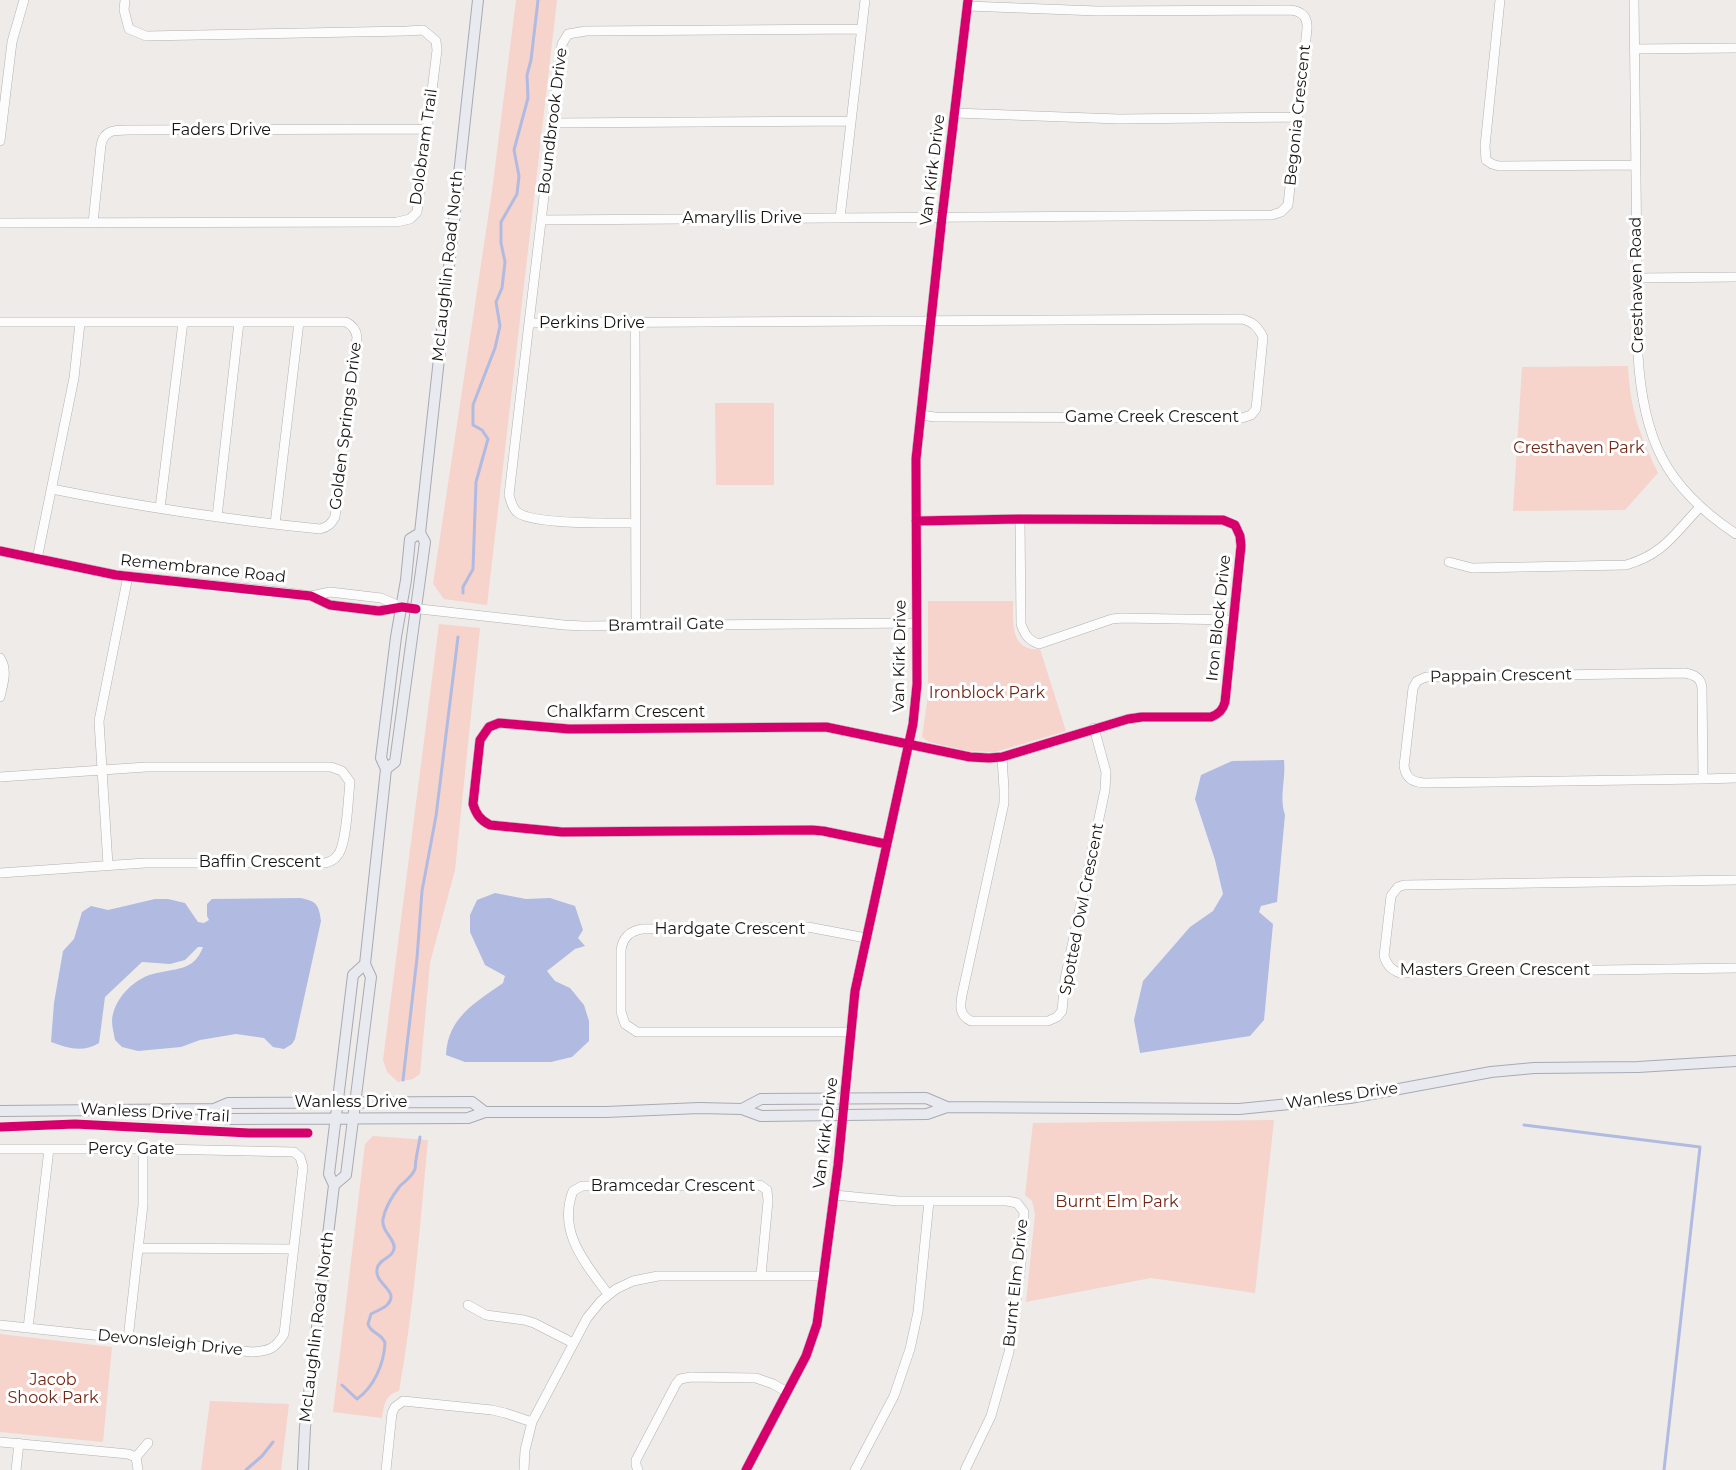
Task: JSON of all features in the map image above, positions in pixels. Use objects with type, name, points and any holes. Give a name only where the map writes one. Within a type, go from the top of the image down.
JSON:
[{"type":"main road","name":"McLaughlin Road North","points":[[386,769],[395,762],[425,542],[420,533],[478,0]]},
{"type":"main road","name":"McLaughlin Road North","points":[[334,1185],[346,1175],[370,977],[365,964],[386,769],[381,758],[410,539],[420,533]]},
{"type":"main road","name":"McLaughlin Road North","points":[[303,1470],[305,1427],[334,1185],[329,1174],[337,1102],[353,975],[365,964]]},
{"type":"main road","name":"Wanless Drive","points":[[214,1109],[227,1119],[335,1120],[468,1118],[485,1112],[606,1112],[699,1108],[742,1109],[761,1116],[927,1114],[947,1107],[1239,1109],[1350,1098],[1491,1072],[1534,1068],[1638,1067],[1736,1061]]},
{"type":"main road","name":"Wanless Drive","points":[[742,1109],[761,1099],[926,1098],[947,1107]]},
{"type":"main road","name":"Wanless Drive","points":[[0,1111],[214,1109],[228,1103],[472,1101],[485,1112]]},
{"type":"street","points":[[0,141],[12,42],[24,0]]},
{"type":"street","name":"Dolobram Trail","points":[[0,223],[406,220],[414,215],[418,207],[437,50],[436,41],[423,30],[146,36],[129,28],[124,10],[125,0]]},
{"type":"street","points":[[840,218],[865,0]]},
{"type":"street","points":[[1500,0],[1484,155],[1486,160],[1492,165],[1499,166],[1636,165]]},
{"type":"street","name":"Cresthaven Road","points":[[1634,0],[1640,387],[1651,436],[1668,469],[1681,488],[1700,507],[1736,534]]},
{"type":"street","name":"Begonia Crescent","points":[[942,217],[1276,214],[1288,205],[1308,25],[1301,13],[1290,10],[968,3]]},
{"type":"street","name":"Van Kirk Drive","points":[[746,1470],[806,1356],[820,1309],[845,1099],[855,991],[916,702],[916,459],[968,3]]},
{"type":"street","name":"Boundbrook Drive","points":[[529,323],[562,44],[568,34],[598,31],[862,29]]},
{"type":"street","points":[[1634,49],[1736,48]]},
{"type":"street","points":[[955,113],[1119,119],[1298,117]]},
{"type":"street","points":[[552,123],[851,121]]},
{"type":"street","name":"Faders Drive","points":[[93,223],[100,145],[109,131],[427,129]]},
{"type":"street","name":"Amaryllis Drive","points":[[541,220],[942,217]]},
{"type":"street","points":[[1637,278],[1736,277]]},
{"type":"street","name":"Game Creek Crescent","points":[[921,415],[935,417],[1242,418],[1251,415],[1256,409],[1263,338],[1251,322],[1242,319],[930,321]]},
{"type":"street","name":"Perkins Drive","points":[[636,523],[575,523],[525,517],[512,505],[509,495],[529,323],[930,321]]},
{"type":"street","name":"Golden Springs Drive","points":[[0,322],[346,322],[353,327],[357,336],[335,517],[332,523],[320,529],[216,517],[52,489]]},
{"type":"street","points":[[160,508],[183,322]]},
{"type":"street","points":[[216,517],[239,322]]},
{"type":"street","points":[[275,524],[299,322]]},
{"type":"street","points":[[38,559],[74,378],[80,323]]},
{"type":"street","points":[[635,323],[636,626]]},
{"type":"street","points":[[1449,562],[1472,568],[1626,565],[1658,552],[1700,507]]},
{"type":"street","points":[[1020,519],[1021,624],[1024,634],[1030,640],[1039,644],[1045,643],[1122,618],[1234,620]]},
{"type":"street","name":"Iron Block Drive","points":[[908,744],[970,757],[1002,757],[1128,719],[1179,716],[1203,718],[1216,715],[1221,711],[1225,702],[1241,546],[1235,525],[1223,520],[916,521]]},
{"type":"street","name":"Remembrance Road","points":[[0,551],[128,576],[311,596],[330,592],[381,598],[402,607]]},
{"type":"street","points":[[108,865],[99,721],[128,576]]},
{"type":"street","name":"Bramtrail Gate","points":[[402,607],[564,625],[916,622]]},
{"type":"street","points":[[0,658],[5,668],[0,697]]},
{"type":"street","name":"Pappain Crescent","points":[[1693,674],[1699,679],[1702,688],[1703,779],[1416,782],[1405,773],[1404,766],[1413,688],[1417,681],[1426,677],[1693,674]]},
{"type":"street","name":"Chalkfarm Crescent","points":[[886,844],[824,831],[562,832],[490,825],[480,819],[473,804],[480,740],[489,727],[499,723],[569,729],[826,727],[908,744]]},
{"type":"street","name":"Spotted Owl Crescent","points":[[1002,757],[1004,803],[960,1006],[964,1017],[970,1022],[1048,1021],[1058,1017],[1063,1007],[1065,979],[1106,790],[1106,772],[1094,728]]},
{"type":"street","name":"Baffin Crescent","points":[[0,777],[146,766],[332,767],[342,771],[350,782],[343,846],[338,856],[330,862],[145,863],[0,873]]},
{"type":"street","points":[[1703,779],[1736,778]]},
{"type":"street","name":"Masters Green Crescent","points":[[1736,880],[1404,885],[1398,887],[1391,896],[1384,956],[1391,969],[1400,973],[1736,968]]},
{"type":"street","name":"Hardgate Crescent","points":[[851,1032],[643,1032],[633,1030],[626,1024],[621,1012],[622,943],[628,934],[642,929],[808,927],[866,938]]},
{"type":"street","name":"Percy Gate","points":[[0,1149],[294,1152],[300,1157],[303,1167],[293,1249]]},
{"type":"street","points":[[28,1328],[49,1149]]},
{"type":"street","points":[[128,1339],[143,1205],[144,1149]]},
{"type":"street","name":"Bramcedar Crescent","points":[[608,1294],[582,1258],[570,1233],[571,1197],[577,1188],[582,1186],[760,1185],[766,1190],[768,1201],[761,1275]]},
{"type":"street","name":"Burnt Elm Drive","points":[[834,1195],[898,1201],[1007,1201],[1017,1203],[1024,1212],[1021,1264],[1009,1352],[991,1416],[965,1470]]},
{"type":"street","points":[[855,1470],[894,1396],[910,1349],[918,1312],[929,1201]]},
{"type":"street","points":[[138,1248],[293,1249]]},
{"type":"street","name":"Devonsleigh Drive","points":[[0,1325],[252,1352],[266,1351],[278,1344],[284,1334],[293,1249]]},
{"type":"street","points":[[524,1470],[525,1450],[532,1422],[590,1313],[608,1294],[647,1277],[823,1276]]},
{"type":"street","points":[[468,1305],[486,1315],[534,1323],[573,1343]]},
{"type":"street","points":[[638,1470],[636,1460],[680,1379],[691,1377],[756,1378],[787,1392]]},
{"type":"street","points":[[386,1470],[392,1413],[395,1407],[403,1401],[499,1412],[532,1422]]},
{"type":"street","points":[[0,1442],[136,1457]]},
{"type":"street","points":[[16,1470],[19,1443]]},
{"type":"street","points":[[138,1470],[136,1457],[148,1443]]},
{"type":"green space","points":[[516,0],[557,0],[487,605],[444,599],[433,584],[492,191]]},
{"type":"green space","name":"Cresthaven Park","points":[[1628,366],[1637,421],[1658,473],[1625,510],[1513,511],[1522,367]]},
{"type":"green space","points":[[715,403],[774,403],[774,485],[716,485]]},
{"type":"green space","name":"Ironblock Park","points":[[928,601],[1013,601],[1015,634],[1023,646],[1040,649],[1066,731],[995,752],[968,751],[929,742],[922,737],[928,695]]},
{"type":"green space","points":[[439,624],[480,628],[455,870],[430,963],[420,1074],[413,1079],[398,1082],[387,1072],[383,1060]]},
{"type":"green space","name":"Burnt Elm Park","points":[[1274,1120],[1255,1293],[1151,1278],[1026,1302],[1035,1214],[1032,1201],[1025,1195],[1033,1123]]},
{"type":"green space","points":[[373,1136],[428,1140],[409,1329],[399,1391],[388,1398],[382,1418],[333,1412],[365,1144]]},
{"type":"green space","name":"Jacob Shook Park","points":[[0,1334],[112,1347],[103,1442],[0,1432]]},
{"type":"green space","points":[[210,1401],[289,1404],[281,1470],[201,1470]]},
{"type":"water","points":[[1284,760],[1283,808],[1285,815],[1277,902],[1261,906],[1259,912],[1273,924],[1264,1020],[1250,1036],[1140,1053],[1134,1020],[1143,981],[1190,927],[1213,911],[1223,894],[1215,860],[1195,799],[1201,775],[1232,761]]},
{"type":"water","points":[[495,893],[526,899],[550,898],[575,906],[583,930],[578,938],[585,946],[575,949],[547,971],[555,981],[570,988],[584,1005],[589,1021],[589,1041],[572,1057],[551,1062],[465,1062],[446,1055],[452,1031],[465,1012],[503,983],[505,976],[485,965],[470,932],[470,915],[477,900]]},
{"type":"water","points":[[300,898],[316,904],[321,921],[295,1039],[284,1049],[273,1047],[264,1038],[236,1034],[200,1040],[181,1047],[138,1051],[122,1047],[115,1040],[113,1013],[125,991],[138,981],[153,974],[189,965],[203,947],[198,947],[185,960],[170,964],[142,962],[105,997],[99,1043],[81,1049],[51,1042],[54,1003],[63,951],[74,939],[82,912],[91,906],[108,910],[155,899],[168,899],[185,903],[198,922],[204,923],[209,920],[207,904],[212,899]]},
{"type":"waterway","points":[[463,593],[463,587],[473,569],[476,482],[488,439],[482,430],[473,425],[473,405],[495,348],[500,326],[496,302],[502,288],[505,262],[501,243],[501,222],[517,194],[519,176],[514,150],[528,98],[527,75],[538,0]]},
{"type":"waterway","points":[[403,1080],[422,891],[436,816],[458,637]]},
{"type":"waterway","points":[[1524,1125],[1700,1147],[1664,1470]]},
{"type":"waterway","points":[[342,1385],[357,1399],[373,1382],[383,1359],[385,1343],[368,1324],[371,1314],[385,1306],[391,1296],[377,1274],[378,1265],[391,1255],[394,1249],[393,1242],[384,1228],[383,1219],[387,1206],[395,1193],[415,1169],[420,1137]]},
{"type":"waterway","points":[[246,1470],[273,1442]]},
{"type":"cycle path","points":[[746,1470],[806,1356],[817,1324],[838,1165],[855,991],[913,724],[917,684],[916,459],[968,0]]},
{"type":"cycle path","points":[[886,844],[812,830],[562,832],[490,825],[479,816],[473,804],[480,740],[489,727],[499,723],[569,729],[826,727],[970,757],[989,758],[1002,757],[1128,719],[1211,717],[1222,709],[1225,702],[1241,546],[1235,525],[1223,520],[916,521]]},
{"type":"cycle path","points":[[0,551],[116,575],[311,596],[330,605],[379,611],[402,607],[416,609]]},
{"type":"cycle path","name":"Wanless Drive Trail","points":[[0,1127],[75,1124],[249,1133],[308,1133]]}]
